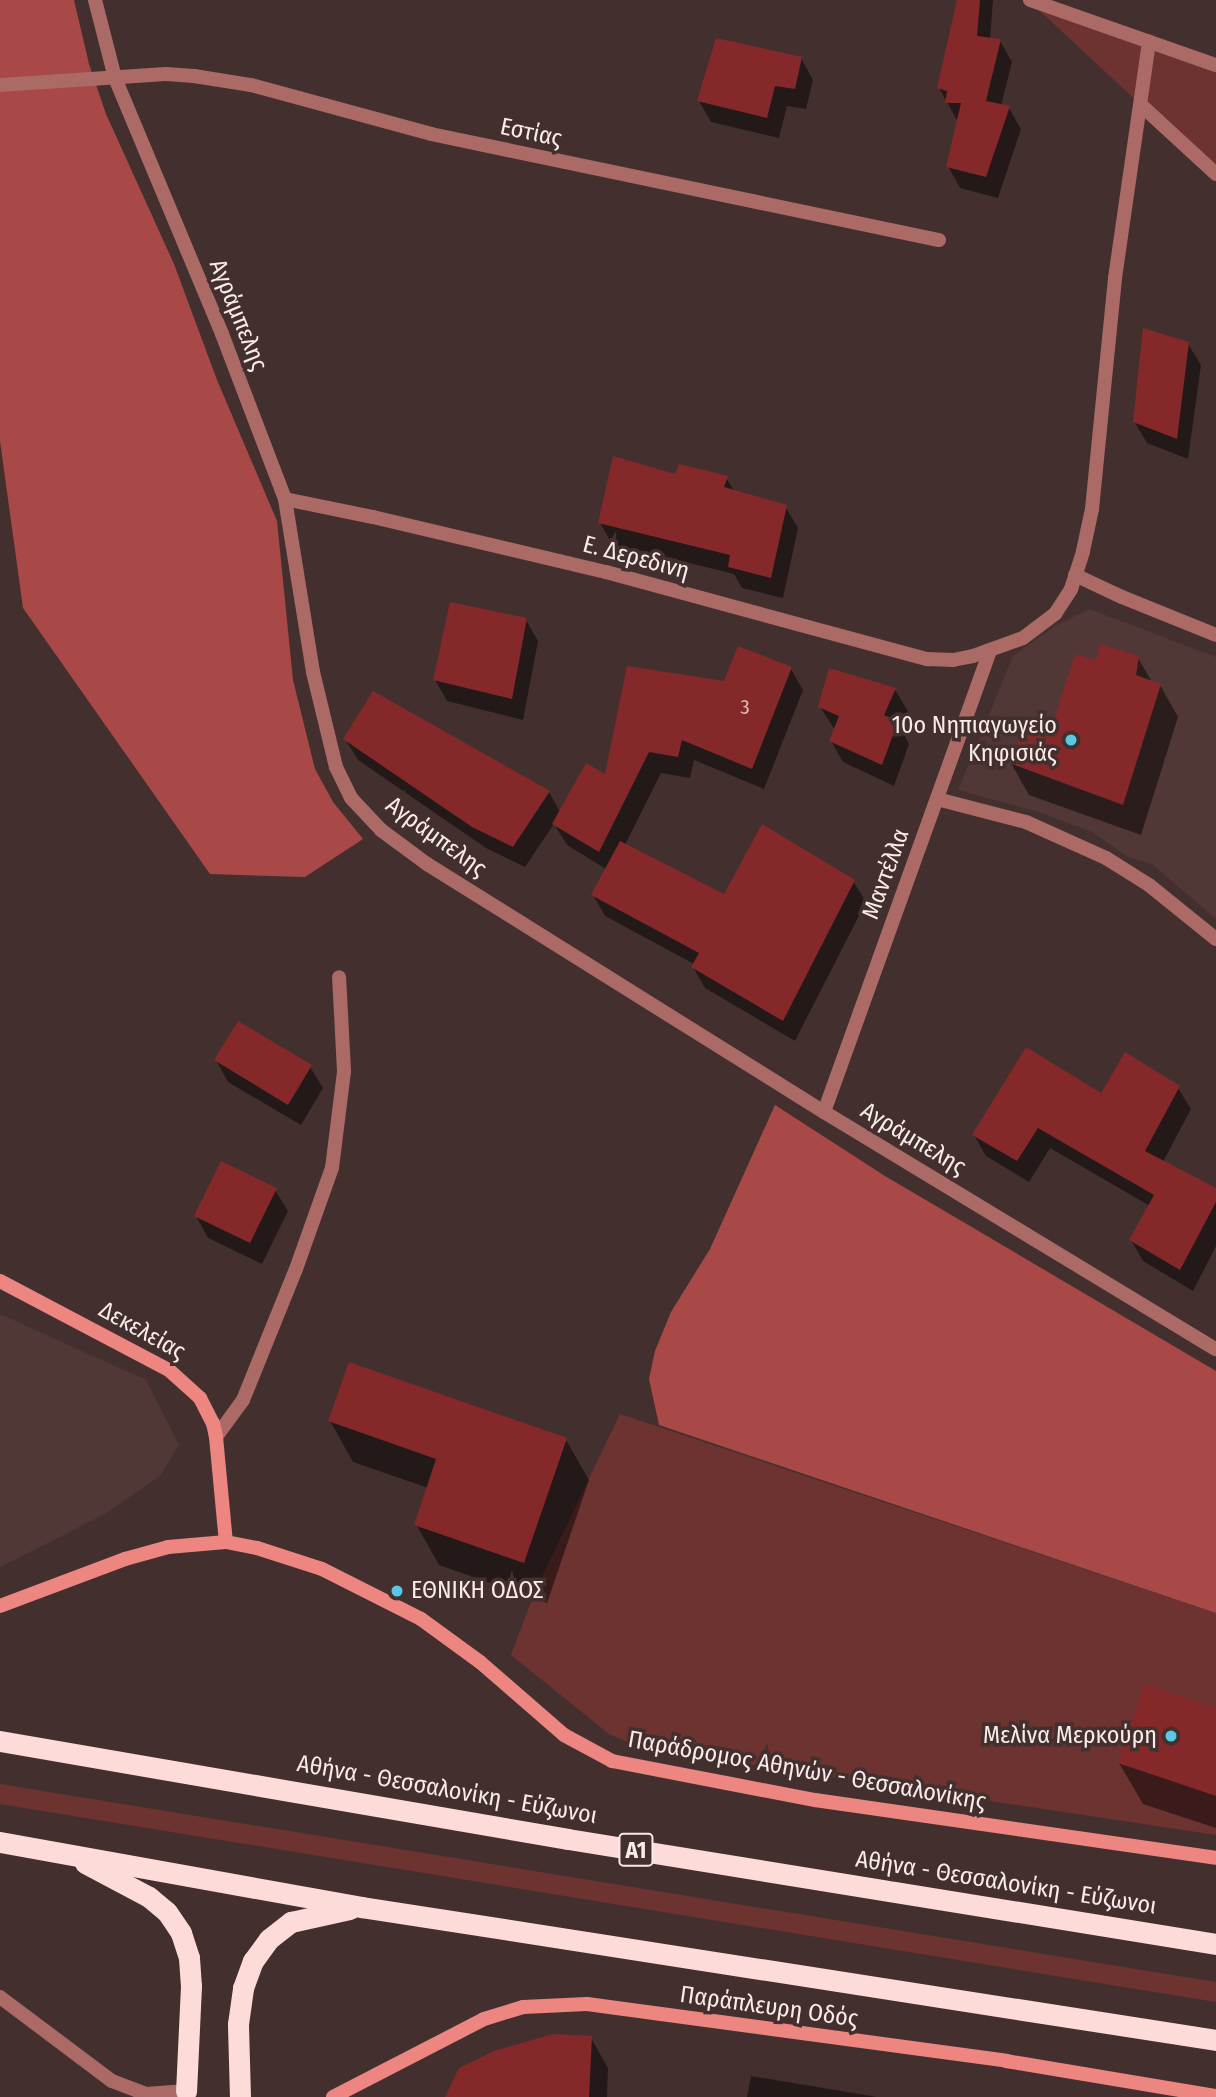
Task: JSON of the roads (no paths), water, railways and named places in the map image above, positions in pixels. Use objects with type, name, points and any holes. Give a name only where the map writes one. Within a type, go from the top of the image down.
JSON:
[{"type":"highway","name":"Αθήνα - Θεσσαλονίκη - Εύζωνοι","points":[[0,1741],[568,1839],[1216,1944]]},
{"type":"highway","points":[[0,1842],[362,1907],[1216,2040]]},
{"type":"highway","points":[[64,1852],[149,1897],[167,1912],[181,1934],[188,1958],[191,1986],[186,2094]]},
{"type":"highway","points":[[240,2097],[238,2024],[243,1988],[253,1961],[269,1939],[291,1922],[362,1907]]},
{"type":"main road","name":"Δεκελείας","points":[[0,1281],[169,1370],[200,1398],[213,1423],[216,1437],[226,1542]]},
{"type":"main road","name":"Παράδρομος Αθηνών - Θεσσαλονίκης","points":[[0,1606],[125,1559],[168,1547],[226,1542],[257,1548],[322,1569],[421,1619],[480,1662],[564,1735],[587,1750],[612,1761],[815,1800],[1216,1858]]},
{"type":"main road","name":"Παράπλευρη Οδός","points":[[333,2097],[484,2019],[523,2007],[587,2004],[1006,2062],[1216,2096]]},
{"type":"street","name":"Αγράμπελης","points":[[95,0],[115,78],[222,334],[285,499],[313,672],[336,767],[351,798],[381,830],[427,864],[824,1112],[1216,1349]]},
{"type":"street","points":[[1030,0],[1216,65]]},
{"type":"street","name":"Ε. Δερεδινη","points":[[285,499],[606,572],[905,654],[940,661],[990,652],[1023,638],[1046,624],[1071,589],[1092,509],[1115,278],[1149,41]]},
{"type":"street","name":"Εστίας","points":[[0,85],[181,75],[251,85],[431,135],[939,240]]},
{"type":"street","points":[[1141,105],[1216,174]]},
{"type":"street","points":[[1076,575],[1122,597],[1216,635]]},
{"type":"street","name":"Μαντέλλα","points":[[824,1112],[990,652]]},
{"type":"street","points":[[937,799],[1026,822],[1106,858],[1149,885],[1216,939]]},
{"type":"street","points":[[216,1437],[243,1400],[296,1269],[332,1168],[344,1071],[339,978]]},
{"type":"street","points":[[0,1997],[112,2081],[146,2094],[186,2094]]},
{"type":"place","name":"10ο Νηπιαγωγείο Κηφισιάς","points":[[1071,740]]},
{"type":"place","name":"ΕΘΝΙΚΗ ΟΔΟΣ","points":[[397,1591]]},
{"type":"place","name":"Μελίνα Μερκούρη","points":[[1171,1736]]}]
